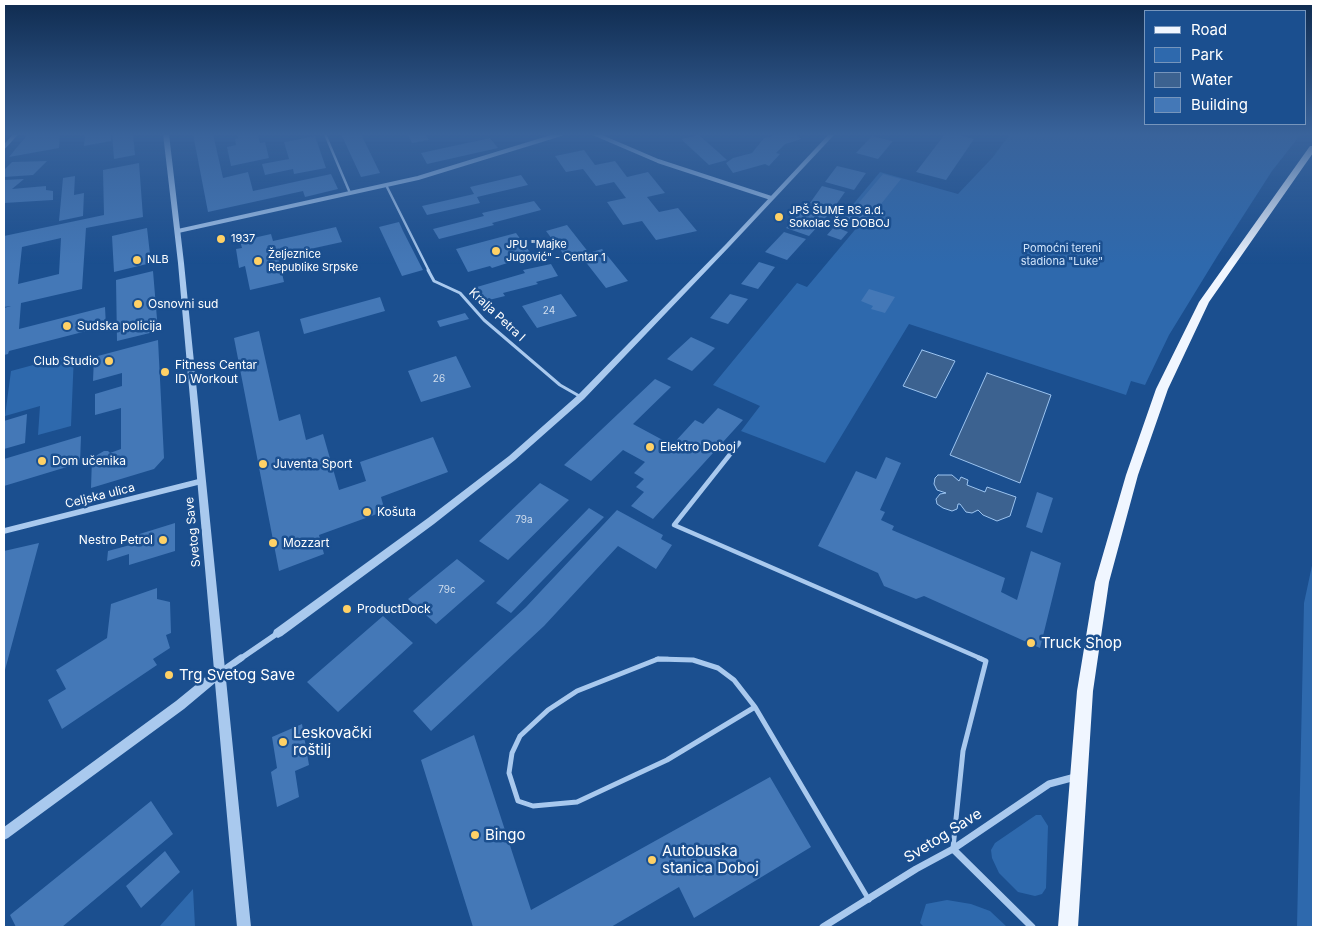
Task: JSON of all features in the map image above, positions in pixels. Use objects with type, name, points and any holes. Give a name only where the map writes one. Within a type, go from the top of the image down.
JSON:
[{"type":"main road","points":[[1068,927],[1085,691],[1102,582],[1132,475],[1162,389],[1204,302],[1292,177]]},
{"type":"street","name":"Svetog Save","points":[[171,177],[244,927]]},
{"type":"street","points":[[178,231],[415,177]]},
{"type":"street","points":[[708,177],[771,198]]},
{"type":"street","points":[[4,834],[180,705],[220,672],[278,633],[431,521],[505,464],[581,397],[791,177]]},
{"type":"street","name":"Celjska ulica","points":[[4,530],[202,481]]},
{"type":"street","name":"Svetog Save","points":[[823,927],[916,869],[953,849],[1050,784],[1080,776]]},
{"type":"street","points":[[953,849],[1032,927]]},
{"type":"lane","points":[[343,177],[350,193]]},
{"type":"lane","name":"Kralja Petra I","points":[[386,185],[434,280],[460,293],[484,320],[560,385],[581,397]]},
{"type":"lane","points":[[739,443],[674,525],[986,661],[963,751],[953,849]]},
{"type":"lane","points":[[755,707],[667,760],[577,802],[533,806],[518,802],[510,772],[512,753],[520,736],[548,710],[578,691],[628,669],[658,660],[694,660],[718,668],[734,680],[755,707],[869,900]]},
{"type":"green space","name":"Pomoćni tereni stadiona \"Luke\"","points":[[875,177],[899,177],[958,194],[974,177],[1268,177],[1169,335],[1145,385],[1131,381],[1126,395],[909,324],[825,463],[741,431],[760,406],[713,385],[797,283],[807,287],[859,225],[840,220]]},
{"type":"green space","points":[[74,354],[71,426],[38,435],[40,406],[5,416],[11,371]]},
{"type":"green space","points":[[1313,561],[1313,927],[1297,927],[1304,603]]},
{"type":"green space","points":[[1036,815],[1041,815],[1048,826],[1046,888],[1042,894],[1035,896],[1018,892],[999,873],[992,858],[991,850],[995,843]]},
{"type":"green space","points":[[193,889],[195,927],[159,927]]},
{"type":"green space","points":[[947,900],[971,904],[990,911],[1007,927],[924,927],[920,923],[926,904]]},
{"type":"water","points":[[922,350],[955,361],[936,398],[903,386]]},
{"type":"water","points":[[987,373],[1051,395],[1020,483],[950,455]]},
{"type":"water","points":[[938,475],[952,475],[959,481],[961,477],[968,480],[967,485],[985,492],[987,487],[1016,497],[1010,516],[997,521],[983,515],[978,510],[972,513],[966,512],[960,504],[958,504],[957,509],[952,511],[943,508],[937,504],[936,499],[940,494],[946,493],[937,490],[934,484],[935,478]]},
{"type":"building","points":[[75,177],[74,195],[84,193],[83,216],[59,221],[63,178]]},
{"type":"building","points":[[103,177],[140,177],[143,217],[86,228],[82,289],[21,303],[19,329],[105,307],[106,326],[9,351],[8,354],[4,355],[4,308],[11,306],[4,307],[4,236],[104,215]],"holes":[[[61,238],[59,274],[18,284],[22,247]]]},
{"type":"building","points":[[201,177],[249,177],[253,191],[315,177],[333,177],[338,189],[305,197],[303,191],[208,212]]},
{"type":"building","points":[[511,177],[523,177],[528,185],[477,197],[480,203],[427,215],[422,206],[474,194],[470,187]]},
{"type":"building","points":[[589,177],[652,177],[665,193],[647,197],[659,212],[678,208],[697,231],[656,240],[642,221],[623,225],[607,202],[626,198],[614,182],[596,186]]},
{"type":"building","points":[[828,177],[863,177],[854,190],[825,182]]},
{"type":"building","points":[[880,177],[901,179],[865,224],[846,218]]},
{"type":"building","points":[[24,179],[12,189],[46,186],[46,190],[53,191],[53,200],[4,203],[4,180]]},
{"type":"building","points":[[822,186],[845,192],[833,209],[810,203]]},
{"type":"building","points":[[534,201],[541,210],[492,223],[494,225],[439,239],[433,229],[484,216],[482,213]]},
{"type":"building","points":[[804,209],[827,216],[809,236],[786,228]]},
{"type":"building","points":[[399,222],[423,270],[402,276],[379,227]]},
{"type":"building","points":[[567,225],[589,253],[602,249],[628,281],[606,288],[581,256],[568,260],[546,231]]},
{"type":"building","name":"Željeznice Republike Srpske","points":[[336,227],[342,242],[278,256],[284,282],[250,290],[245,266],[239,268],[236,249],[242,248],[240,241],[271,234],[273,241]]},
{"type":"building","points":[[834,227],[848,232],[841,240],[827,235]]},
{"type":"building","points":[[147,228],[151,263],[114,272],[112,236]]},
{"type":"building","points":[[784,232],[806,239],[787,260],[765,252]]},
{"type":"building","points":[[516,233],[532,255],[492,268],[490,266],[468,272],[456,249]]},
{"type":"building","points":[[759,262],[775,267],[758,289],[741,284]]},
{"type":"building","points":[[551,264],[558,276],[536,282],[538,284],[503,293],[505,296],[477,303],[470,289],[525,273],[523,270]]},
{"type":"building","points":[[153,271],[158,331],[117,341],[116,280]]},
{"type":"building","points":[[869,289],[895,297],[885,313],[871,309],[873,306],[861,301]]},
{"type":"building","points":[[561,294],[577,316],[537,328],[522,306]]},
{"type":"building","points":[[730,294],[748,299],[728,324],[710,318]]},
{"type":"building","points":[[380,297],[385,311],[304,334],[300,319]]},
{"type":"building","points":[[465,313],[469,319],[440,327],[437,321]]},
{"type":"building","points":[[259,331],[279,421],[300,414],[306,440],[323,434],[339,490],[366,481],[360,462],[433,437],[448,472],[381,497],[385,511],[319,535],[324,554],[279,571],[234,338]]},
{"type":"building","points":[[691,337],[715,348],[692,371],[667,359]]},
{"type":"building","points":[[158,340],[164,458],[154,469],[91,488],[92,458],[104,451],[110,453],[121,449],[121,408],[95,415],[95,394],[122,386],[122,373],[93,381],[94,357]]},
{"type":"building","points":[[456,356],[471,387],[421,402],[408,371]]},
{"type":"building","name":"Elektro Doboj","points":[[655,379],[671,387],[633,424],[672,445],[695,420],[703,424],[718,408],[743,420],[653,519],[631,506],[644,492],[636,487],[644,479],[634,473],[645,462],[623,450],[591,481],[564,465]]},
{"type":"building","points":[[27,414],[25,443],[4,449],[4,421]]},
{"type":"building","name":"Dom učenika","points":[[81,436],[80,463],[4,486],[4,459]]},
{"type":"building","points":[[886,457],[901,463],[880,510],[885,512],[881,520],[894,526],[892,530],[1005,578],[1001,592],[1017,600],[1031,551],[1061,563],[1040,648],[924,596],[916,599],[884,586],[878,573],[818,546],[856,471],[876,479]]},
{"type":"building","points":[[540,483],[569,500],[508,560],[479,541]]},
{"type":"building","points":[[1037,492],[1053,498],[1042,533],[1026,527]]},
{"type":"building","points":[[589,508],[604,517],[511,613],[496,603]]},
{"type":"building","points":[[617,510],[663,535],[661,539],[672,545],[656,569],[618,546],[544,626],[431,731],[413,711],[526,607]]},
{"type":"building","points":[[175,523],[175,551],[129,565],[129,554],[107,561],[108,551],[130,545],[130,537]]},
{"type":"building","points":[[39,543],[5,670],[4,670],[4,551]]},
{"type":"building","points":[[457,559],[485,581],[436,624],[408,599]]},
{"type":"building","points":[[157,588],[157,599],[170,602],[171,633],[166,635],[170,648],[153,659],[157,665],[62,729],[48,700],[66,689],[56,670],[107,638],[111,604]]},
{"type":"building","points":[[383,616],[413,643],[338,712],[307,682]]},
{"type":"building","points":[[302,724],[309,765],[295,771],[299,797],[277,807],[271,772],[277,768],[272,737]]},
{"type":"building","points":[[474,735],[531,910],[770,777],[811,847],[694,918],[679,887],[611,927],[473,927],[421,760]]},
{"type":"building","points":[[151,801],[173,834],[62,927],[16,927],[10,915]]},
{"type":"building","points":[[165,851],[180,872],[141,908],[126,886]]},
{"type":"place","name":"JPŠ ŠUME RS a.d. Sokolac ŠG DOBOJ","points":[[779,217]]},
{"type":"place","name":"1937","points":[[221,239]]},
{"type":"place","name":"JPU \"Majke Jugović\" - Centar 1","points":[[496,251]]},
{"type":"place","name":"NLB","points":[[137,260]]},
{"type":"place","name":"Željeznice Republike Srpske","points":[[258,261]]},
{"type":"place","name":"Osnovni sud","points":[[138,304]]},
{"type":"place","name":"Sudska policija","points":[[67,326]]},
{"type":"place","name":"Club Studio","points":[[109,361]]},
{"type":"place","name":"Fitness Centar ID Workout","points":[[165,372]]},
{"type":"place","name":"Elektro Doboj","points":[[650,447]]},
{"type":"place","name":"Dom učenika","points":[[42,461]]},
{"type":"place","name":"Juventa Sport","points":[[263,464]]},
{"type":"place","name":"Košuta","points":[[367,512]]},
{"type":"place","name":"Nestro Petrol","points":[[163,540]]},
{"type":"place","name":"Mozzart","points":[[273,543]]},
{"type":"place","name":"ProductDock","points":[[347,609]]},
{"type":"place","name":"Truck Shop","points":[[1031,643]]},
{"type":"place","name":"Trg Svetog Save","points":[[169,675]]},
{"type":"place","name":"Leskovački roštilj","points":[[283,742]]},
{"type":"place","name":"Bingo","points":[[475,835]]},
{"type":"place","name":"Autobuska stanica Doboj","points":[[652,860]]}]
